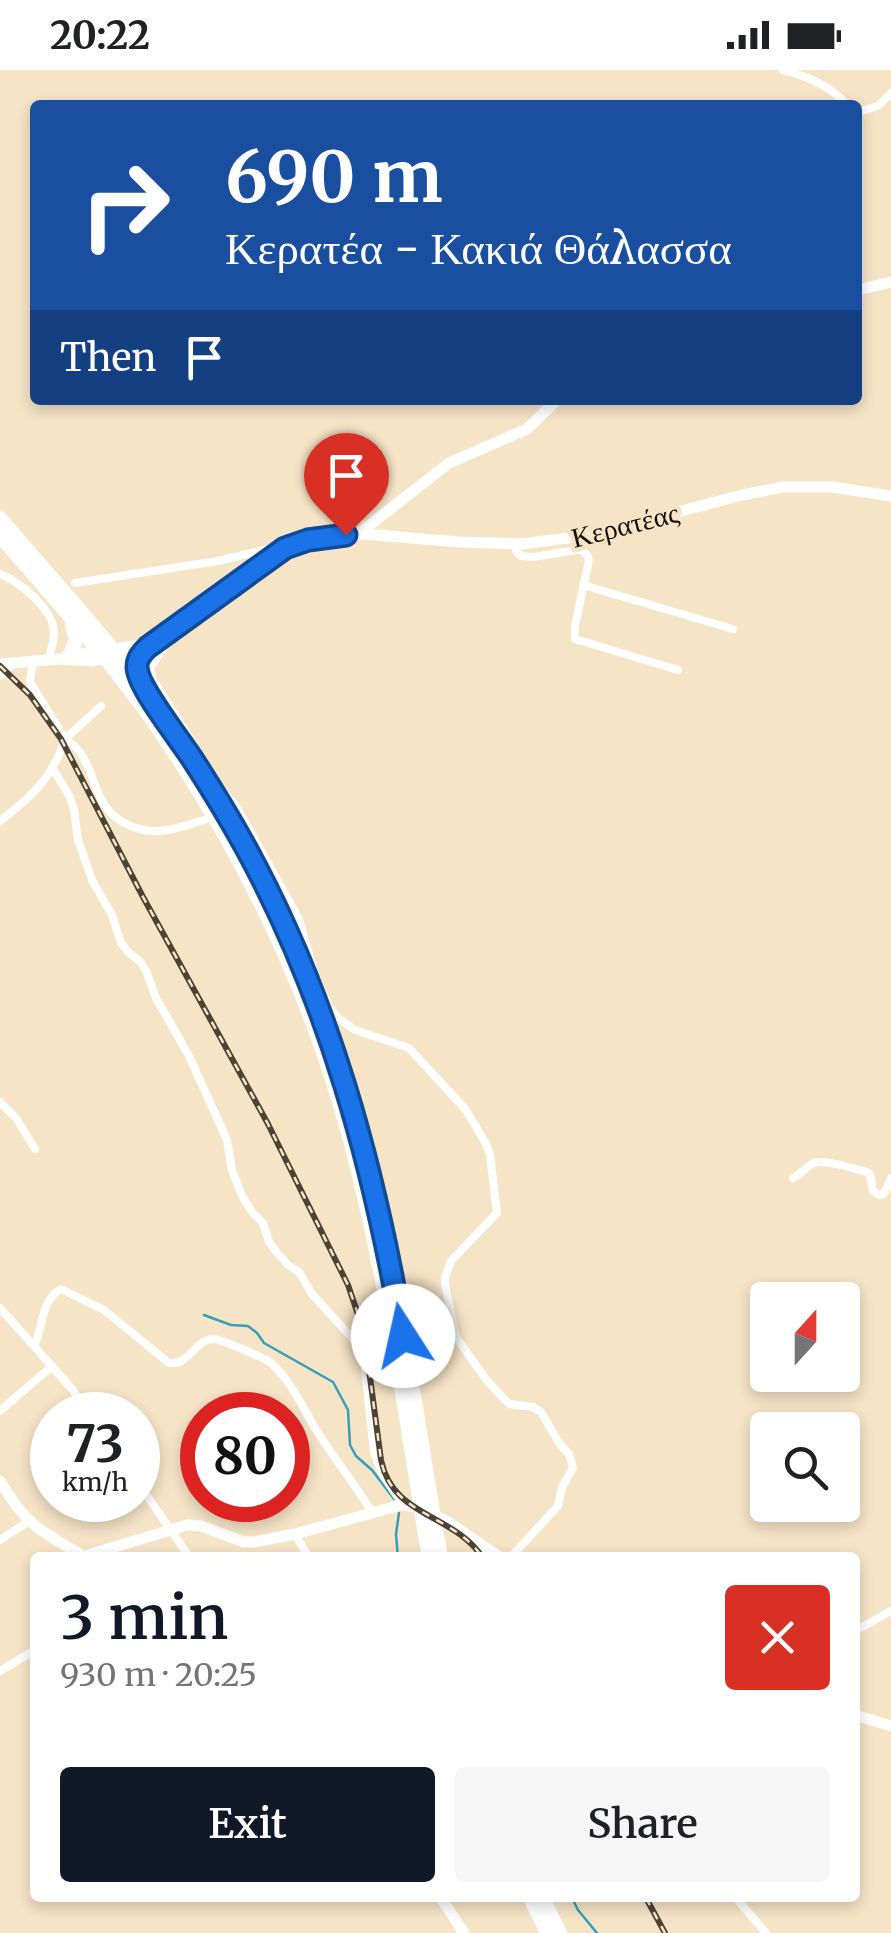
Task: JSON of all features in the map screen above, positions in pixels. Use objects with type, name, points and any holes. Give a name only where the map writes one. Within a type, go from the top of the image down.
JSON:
[{"type":"highway","points":[[0,518],[108,654],[161,733],[214,817],[290,968],[348,1130],[383,1284],[416,1499],[431,1521],[439,1552]]},
{"type":"highway","points":[[0,536],[67,614],[146,690]]},
{"type":"highway","points":[[59,658],[75,646],[76,633],[67,614]]},
{"type":"highway","points":[[154,643],[138,659],[137,669],[146,690],[245,848],[302,964],[359,1129],[385,1236],[416,1499]]},
{"type":"highway","points":[[429,1552],[431,1521]]},
{"type":"highway","points":[[532,1902],[547,1933]]},
{"type":"highway","points":[[545,1902],[560,1933]]},
{"type":"main road","points":[[862,289],[891,282]]},
{"type":"main road","points":[[357,534],[449,463],[527,429],[551,405]]},
{"type":"main road","name":"Κερατέας","points":[[285,548],[325,536],[357,534],[514,544],[562,541],[784,487],[833,487],[891,496]]},
{"type":"main road","points":[[0,664],[59,658],[71,662],[154,643],[285,548]]},
{"type":"main road","points":[[0,1481],[28,1522],[77,1552]]},
{"type":"main road","points":[[102,1552],[194,1524],[249,1542],[295,1534],[416,1499]]},
{"type":"main road","points":[[431,1521],[452,1523],[491,1552]]},
{"type":"main road","points":[[860,1717],[891,1726]]},
{"type":"main road","points":[[444,1902],[464,1933]]},
{"type":"street","points":[[783,70],[822,84],[842,100]]},
{"type":"street","points":[[862,111],[878,106],[891,93]]},
{"type":"street","points":[[514,544],[517,552],[526,557],[585,552],[588,560],[575,639],[678,670]]},
{"type":"street","points":[[75,583],[285,548]]},
{"type":"street","points":[[0,574],[26,588],[47,615],[55,633],[49,651],[59,658]]},
{"type":"street","points":[[584,585],[733,628]]},
{"type":"street","points":[[154,643],[163,644],[163,648],[150,668],[152,680],[236,806],[299,920],[329,1007],[354,1030],[402,1044],[416,1054],[466,1110],[486,1144],[497,1213],[447,1269],[445,1285],[456,1337],[504,1400],[542,1412],[570,1454],[573,1468],[562,1487],[558,1506],[516,1552]]},
{"type":"street","points":[[33,661],[30,682],[64,739],[74,745],[90,770],[105,804],[126,825],[167,831],[214,817]]},
{"type":"street","points":[[0,676],[16,663]]},
{"type":"street","points":[[0,821],[54,770],[64,739],[100,706]]},
{"type":"street","points":[[54,770],[70,798],[78,840],[92,880],[112,915],[121,942],[140,961],[189,1056],[227,1140],[242,1196],[275,1250],[363,1350],[374,1452],[382,1474],[416,1499]]},
{"type":"street","points":[[1,1106],[16,1118],[36,1148]]},
{"type":"street","points":[[793,1178],[820,1162],[867,1172],[873,1191],[879,1195],[886,1191],[891,1178]]},
{"type":"street","points":[[34,1346],[47,1302],[54,1292],[63,1289],[104,1310],[171,1364],[180,1363],[203,1342],[214,1339],[265,1359],[298,1397],[372,1512]]},
{"type":"street","points":[[0,1308],[72,1392]]},
{"type":"street","points":[[0,1411],[52,1366]]},
{"type":"street","points":[[160,1515],[186,1552]]},
{"type":"street","points":[[0,1540],[28,1522]]},
{"type":"street","points":[[295,1534],[306,1552]]},
{"type":"street","points":[[860,1627],[891,1611]]},
{"type":"street","points":[[0,1671],[30,1653]]},
{"type":"street","points":[[739,1902],[766,1933]]},
{"type":"waterway","points":[[204,1315],[231,1325],[248,1326],[264,1343],[333,1382],[348,1410],[350,1445],[394,1499]]},
{"type":"waterway","points":[[398,1552],[399,1513]]},
{"type":"waterway","points":[[574,1902],[597,1933]]},
{"type":"railway","points":[[0,666],[30,695],[61,739],[268,1124],[348,1285],[364,1332],[381,1460],[388,1479],[410,1504],[456,1531],[478,1552]]},
{"type":"railway","points":[[648,1902],[665,1933]]},
{"type":"route","points":[[346,535],[325,536],[285,548],[148,647],[138,659],[137,669],[146,690],[245,848],[302,964],[359,1129],[385,1236],[403,1336]]}]
